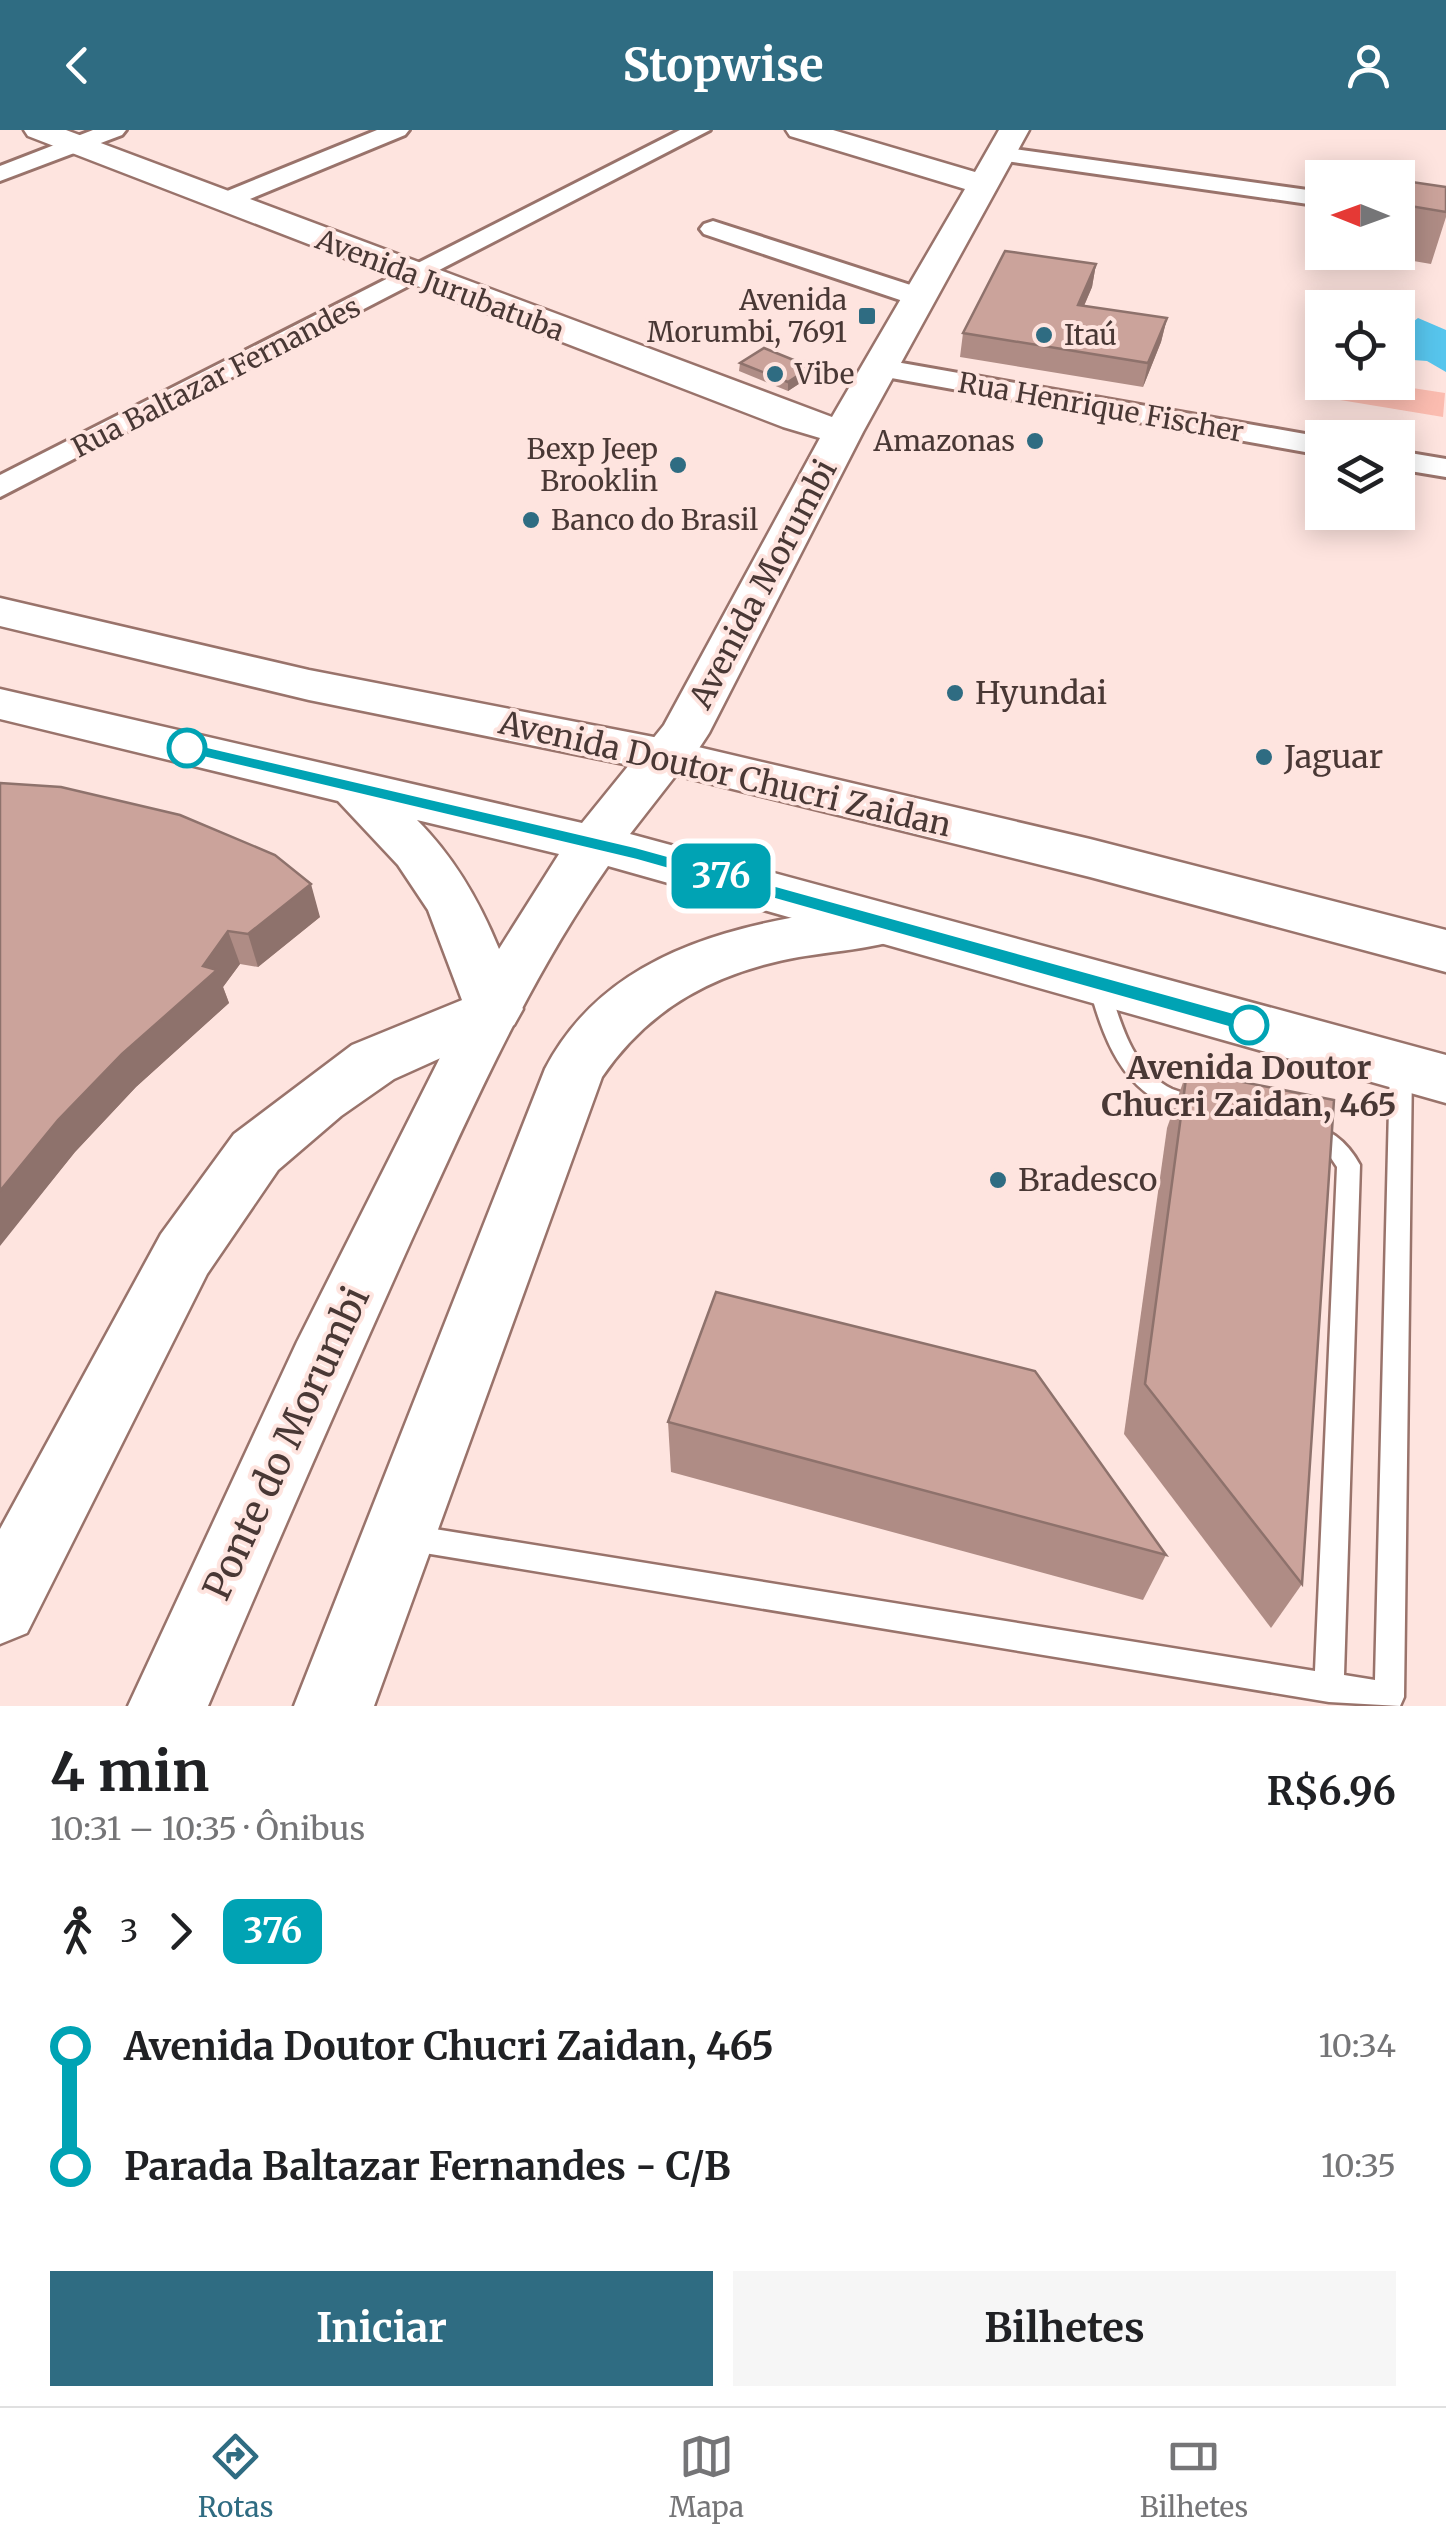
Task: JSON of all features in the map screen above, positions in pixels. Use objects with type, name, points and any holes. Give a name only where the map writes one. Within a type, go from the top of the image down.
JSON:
[{"type":"main road","name":"Avenida Jurubatuba","points":[[39,130],[797,420],[843,432]]},
{"type":"main road","points":[[800,130],[982,184]]},
{"type":"main road","name":"Avenida Morumbi","points":[[406,1182],[494,1008],[594,844],[684,733],[843,432],[1007,142]]},
{"type":"main road","name":"Avenida Doutor Chucri Zaidan","points":[[0,612],[310,685],[664,756],[1090,858],[1446,951]]},
{"type":"main road","points":[[0,704],[594,844],[1423,1073]]},
{"type":"main road","points":[[0,1606],[184,1254],[256,1152],[373,1062],[494,1008],[454,905],[417,852],[353,786]]},
{"type":"main road","points":[[334,1706],[575,1070],[593,1038],[623,1007],[680,972],[777,938],[884,924]]},
{"type":"main road","name":"Ponte do Morumbi","points":[[168,1706],[246,1524],[406,1182]]},
{"type":"street","points":[[0,174],[114,130]]},
{"type":"street","points":[[224,202],[397,130]]},
{"type":"street","name":"Rua Baltazar Fernandes","points":[[0,488],[698,130]]},
{"type":"street","points":[[1007,142],[1305,196]]},
{"type":"street","points":[[713,229],[919,297]]},
{"type":"street","name":"Rua Henrique Fischer","points":[[879,368],[1305,443]]},
{"type":"street","points":[[1415,463],[1446,468]]},
{"type":"lane","points":[[1098,983],[1112,1031],[1135,1070],[1158,1092],[1224,1114]]},
{"type":"lane","points":[[398,1537],[1389,1698],[1423,1073]]},
{"type":"lane","points":[[1290,1129],[1335,1146],[1350,1166],[1329,1688]]},
{"type":"shaded area","points":[[1415,388],[1445,393],[1443,417],[1340,400],[1415,400]]},
{"type":"water","points":[[1418,318],[1446,330],[1446,372],[1427,361],[1415,360]]},
{"type":"building","points":[[1415,182],[1446,187],[1446,212],[1415,207]]},
{"type":"building","name":"Itaú","points":[[1005,251],[1096,264],[1078,305],[1167,318],[1148,363],[963,333]]},
{"type":"building","points":[[764,348],[811,367],[788,382],[740,363]]},
{"type":"building","points":[[0,783],[61,787],[180,815],[275,855],[311,884],[248,934],[228,931],[203,966],[217,970],[122,1054],[58,1120],[0,1191]]},
{"type":"building","points":[[1187,1071],[1334,1100],[1302,1584],[1145,1384]]},
{"type":"building","points":[[716,1292],[1035,1371],[1166,1555],[668,1422]]},
{"type":"bus line","name":"376","points":[[187,748],[522,825],[729,878],[1249,1025]]},
{"type":"place","name":"Avenida Morumbi, 7691","points":[[867,316]]},
{"type":"place","name":"Itaú","points":[[1044,335]]},
{"type":"place","name":"Vibe","points":[[775,374]]},
{"type":"place","name":"Amazonas","points":[[1035,441]]},
{"type":"place","name":"Bexp Jeep Brooklin","points":[[678,465]]},
{"type":"place","name":"Banco do Brasil","points":[[531,520]]},
{"type":"place","name":"Hyundai","points":[[955,693]]},
{"type":"place","name":"Jaguar","points":[[1264,757]]},
{"type":"place","name":"Avenida Doutor Chucri Zaidan, 465","points":[[1249,1025]]},
{"type":"place","name":"Bradesco","points":[[998,1180]]}]
